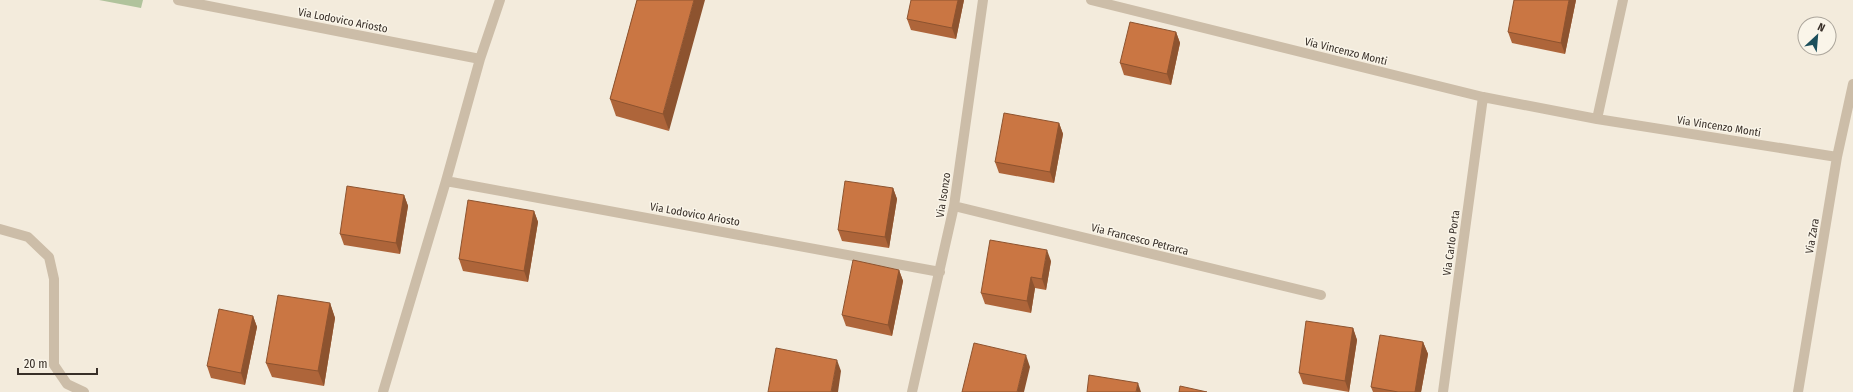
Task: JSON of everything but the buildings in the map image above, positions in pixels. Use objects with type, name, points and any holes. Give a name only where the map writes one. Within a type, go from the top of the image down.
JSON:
[{"type":"street","name":"Via Lodovico Ariosto","points":[[178,0],[480,59]]},
{"type":"street","points":[[383,392],[446,181],[480,59],[500,0]]},
{"type":"street","name":"Via Isonzo","points":[[912,392],[954,206],[983,0]]},
{"type":"street","name":"Via Vincenzo Monti","points":[[1091,0],[1484,97],[1597,119],[1838,157]]},
{"type":"street","points":[[1597,119],[1623,0]]},
{"type":"street","name":"Via Zara","points":[[1798,392],[1838,157],[1853,84]]},
{"type":"street","name":"Via Carlo Porta","points":[[1443,392],[1484,97]]},
{"type":"street","name":"Via Lodovico Ariosto","points":[[446,181],[940,272]]},
{"type":"street","name":"Via Francesco Petrarca","points":[[954,206],[1321,295]]},
{"type":"street","points":[[0,229],[28,237],[49,257],[54,278],[54,365],[67,384],[84,392]]},
{"type":"green space","points":[[99,0],[143,0],[141,8]]}]
